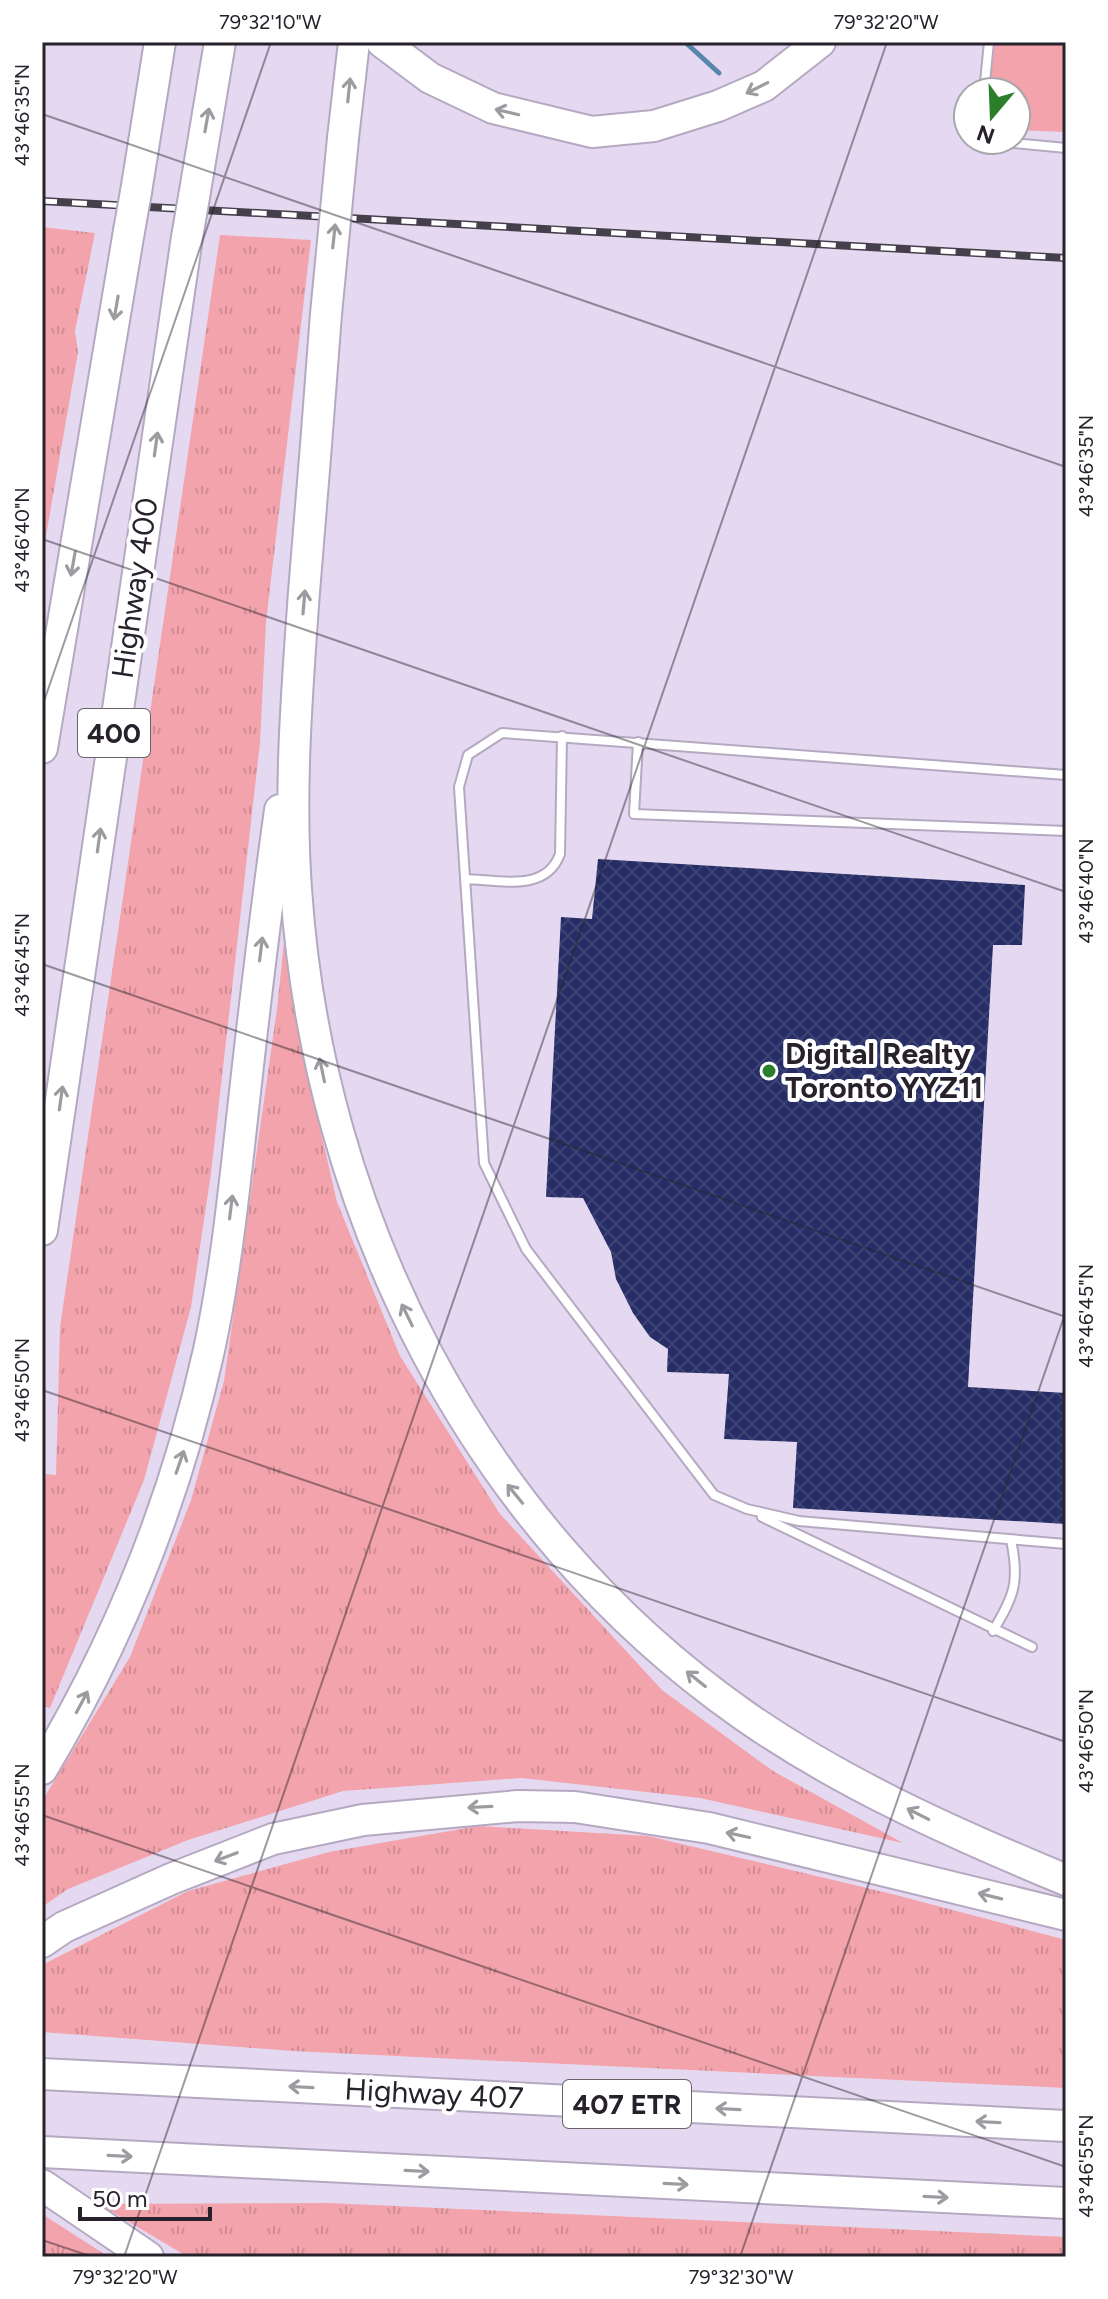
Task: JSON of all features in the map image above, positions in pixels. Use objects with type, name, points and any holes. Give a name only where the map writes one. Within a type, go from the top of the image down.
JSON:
[{"type":"highway","name":"Highway 400","points":[[42,748],[160,42]]},
{"type":"highway","name":"Highway 400","points":[[42,1230],[187,237],[220,42]]},
{"type":"highway","points":[[42,1769],[82,1703],[123,1616],[183,1453],[209,1347],[229,1223],[297,680],[326,314],[354,42]]},
{"type":"highway","points":[[382,42],[430,78],[493,108],[592,132],[654,126],[718,106],[764,86],[820,42]]},
{"type":"highway","points":[[297,680],[294,783],[296,888],[306,980],[322,1074],[351,1177],[389,1278],[441,1385],[500,1475],[577,1569],[658,1648],[700,1683],[775,1735],[829,1767],[923,1816],[1066,1880]]},
{"type":"highway","points":[[42,1942],[64,1927],[171,1879],[273,1839],[363,1820],[518,1806],[575,1807],[696,1826],[1066,1915]]},
{"type":"highway","name":"Highway 407","points":[[42,2074],[1066,2126]]},
{"type":"highway","points":[[42,2152],[1066,2203]]},
{"type":"highway","points":[[42,2185],[148,2257]]},
{"type":"lane","points":[[986,76],[989,42]]},
{"type":"lane","points":[[1032,145],[1066,148]]},
{"type":"lane","points":[[1032,1647],[714,1495],[526,1249],[484,1163],[459,787],[468,755],[502,733],[1066,775]]},
{"type":"lane","points":[[465,879],[539,881],[554,870],[560,854],[562,736]]},
{"type":"lane","points":[[638,742],[634,814],[1066,831]]},
{"type":"lane","points":[[747,1509],[799,1521],[1066,1544]]},
{"type":"lane","points":[[993,1631],[1015,1594],[1016,1564],[1011,1540]]},
{"type":"green space","points":[[988,42],[1066,42],[1066,132],[1032,131],[1032,76],[987,76]]},
{"type":"green space","points":[[42,227],[95,233],[75,331],[78,352],[42,559]]},
{"type":"green space","points":[[220,235],[311,240],[266,622],[260,743],[211,1173],[191,1307],[144,1480],[50,1708],[42,1706],[42,1503],[46,1474],[56,1475],[60,1327]]},
{"type":"green space","points":[[287,913],[289,964],[302,1051],[337,1202],[400,1356],[500,1514],[662,1690],[773,1771],[903,1843],[700,1798],[522,1778],[343,1791],[188,1840],[68,1889],[42,1907],[42,1801],[130,1657],[191,1500],[224,1381],[277,1009]]},
{"type":"green space","points":[[478,1826],[648,1836],[896,1895],[1066,1940],[1066,2088],[293,2051],[42,2032],[42,1965],[188,1891],[329,1852]]},
{"type":"green space","points":[[329,2203],[1066,2237],[1066,2257],[188,2257],[99,2204]]},
{"type":"green space","points":[[42,2214],[109,2257],[42,2257]]},
{"type":"building","name":"Digital Realty Toronto YYZ11","points":[[598,859],[1025,885],[1022,945],[993,945],[968,1387],[1066,1393],[1066,1524],[793,1508],[797,1442],[724,1439],[729,1374],[667,1372],[668,1349],[650,1337],[633,1313],[616,1279],[611,1252],[583,1198],[546,1197],[561,917],[592,919]]},
{"type":"waterway","points":[[685,42],[719,73]]},
{"type":"railway","points":[[42,201],[1066,258]]},
{"type":"place","name":"Digital Realty Toronto YYZ11","points":[[769,1071]]}]
